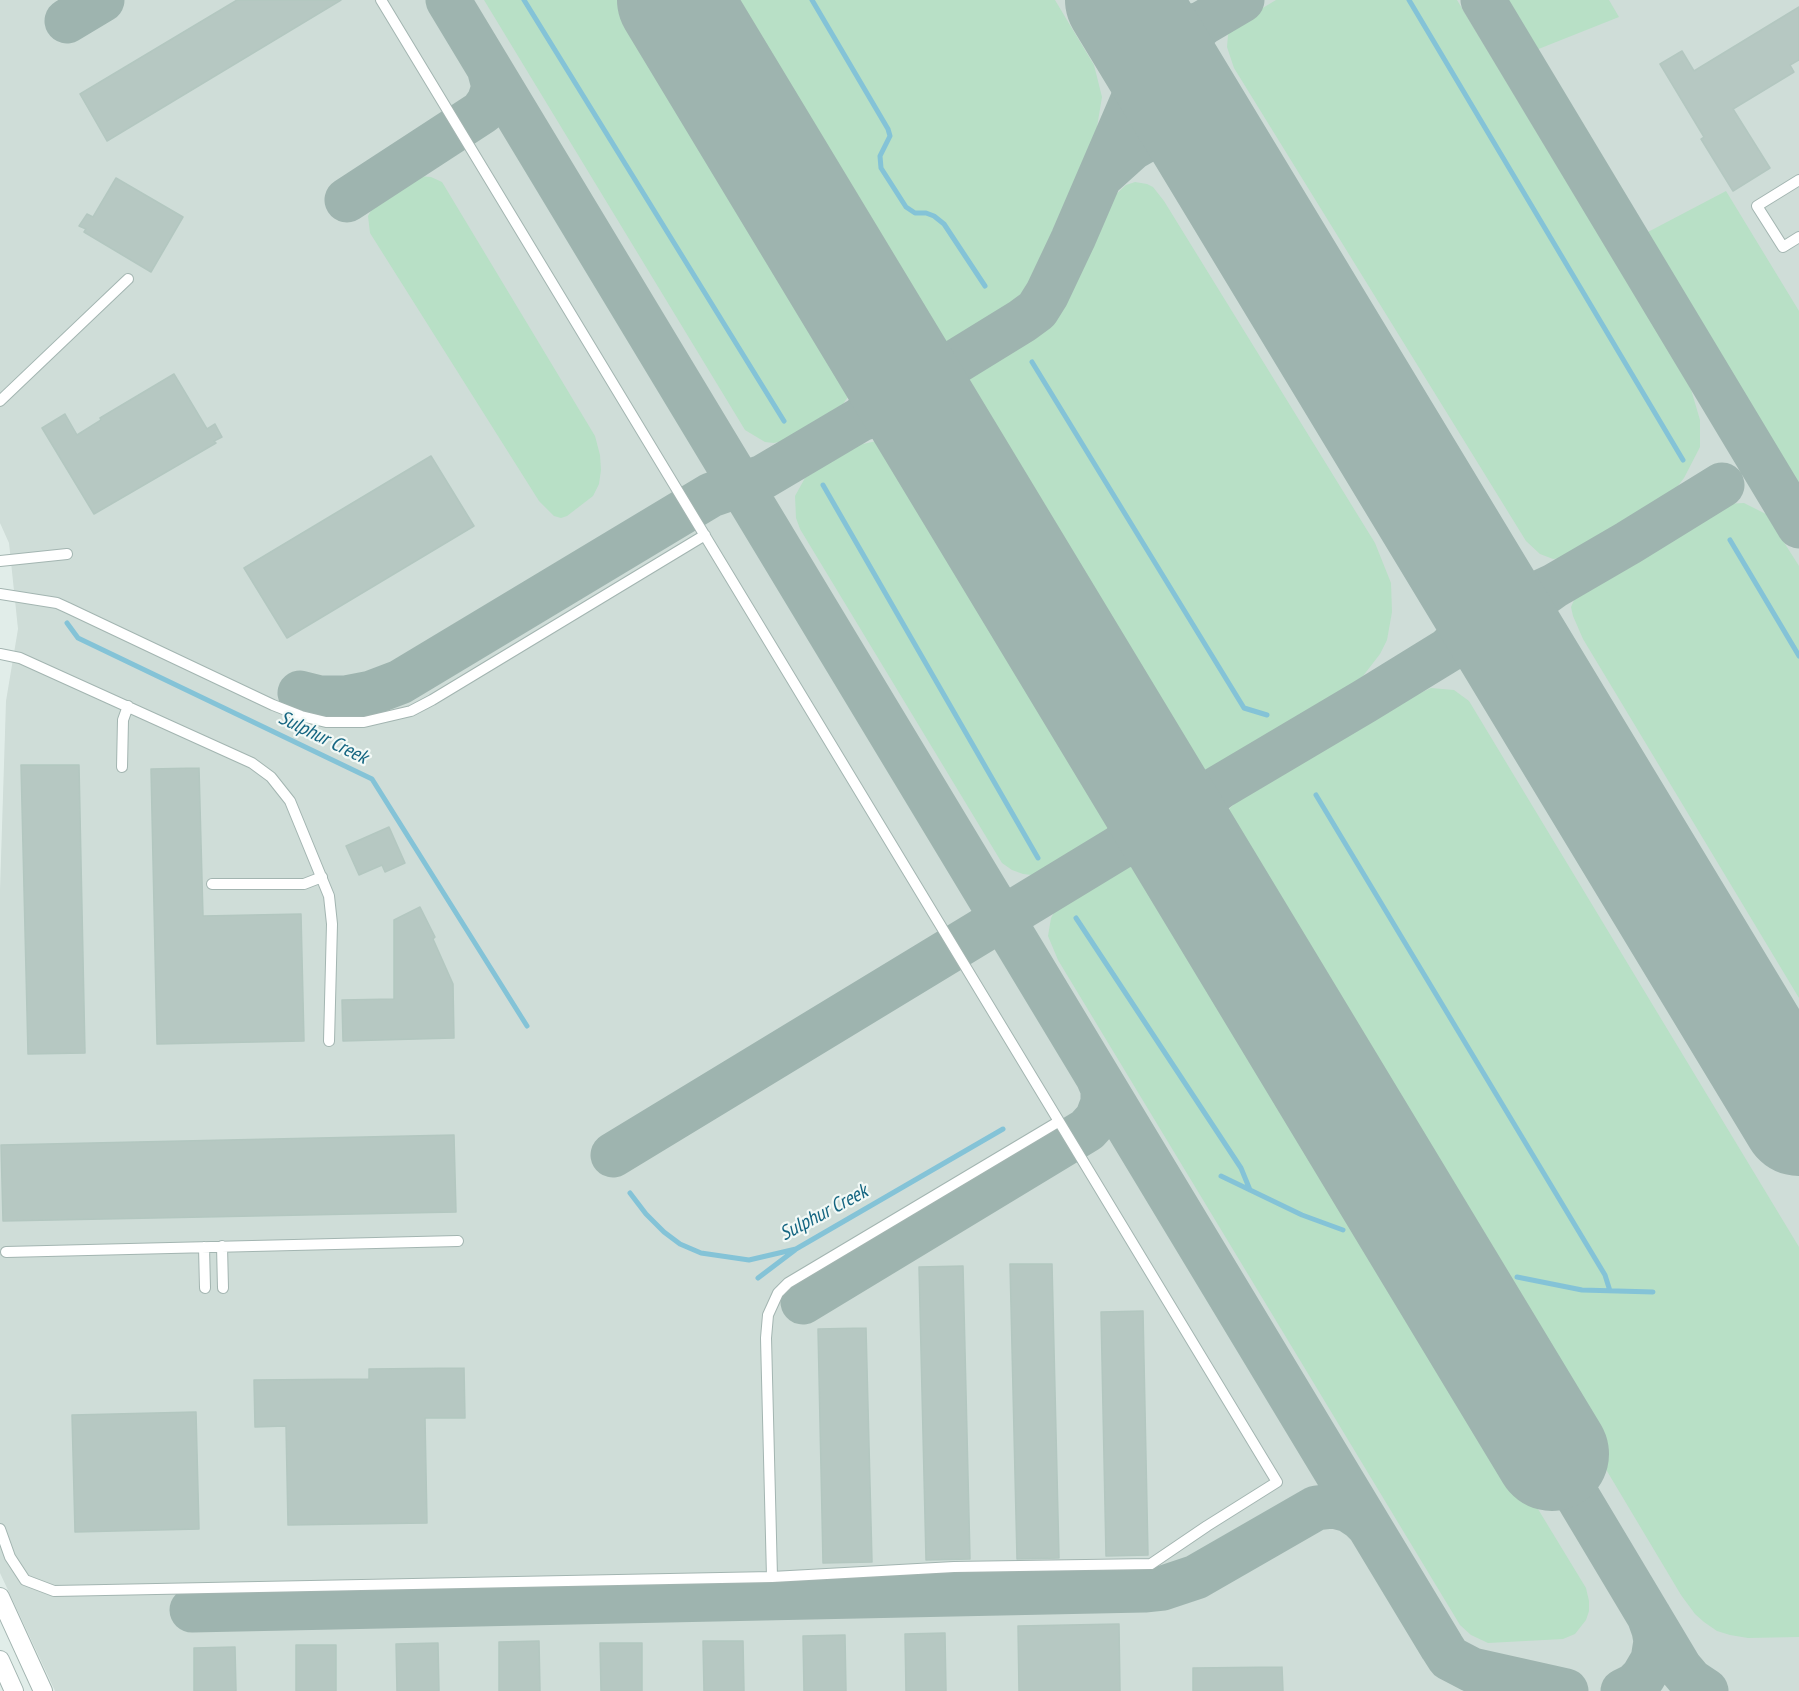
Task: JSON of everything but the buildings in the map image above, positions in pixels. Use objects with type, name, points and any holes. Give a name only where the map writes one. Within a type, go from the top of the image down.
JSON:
[{"type":"street","points":[[0,1597],[43,1691]]},
{"type":"street","points":[[0,1660],[14,1691]]},
{"type":"lane","points":[[0,1529],[9,1557],[26,1580],[54,1591],[772,1578],[954,1567],[1151,1564],[1277,1482],[381,0]]},
{"type":"lane","points":[[1799,180],[1757,206],[1783,247],[1799,237]]},
{"type":"lane","points":[[0,401],[128,279]]},
{"type":"lane","points":[[0,594],[57,603],[301,716],[326,722],[363,722],[396,716],[432,700],[705,536]]},
{"type":"lane","points":[[0,561],[67,554]]},
{"type":"lane","points":[[0,654],[20,658],[128,706],[252,763],[271,777],[290,801],[329,896],[332,924],[329,1041]]},
{"type":"lane","points":[[122,767],[123,720],[128,706]]},
{"type":"lane","points":[[212,884],[304,884],[322,877]]},
{"type":"lane","points":[[772,1578],[766,1338],[768,1315],[778,1293],[788,1284],[1058,1122]]},
{"type":"lane","points":[[6,1252],[458,1241]]},
{"type":"lane","points":[[222,1246],[223,1288]]},
{"type":"lane","points":[[204,1247],[205,1288]]},
{"type":"shaded area","points":[[0,0],[1799,0],[1799,1691],[55,1691],[0,1573],[0,890],[6,701],[18,629],[9,543],[0,523]]},
{"type":"green space","points":[[484,0],[626,0],[850,380],[850,394],[843,404],[782,441],[765,442],[745,430]]},
{"type":"green space","points":[[721,0],[1055,0],[1094,65],[1102,97],[1096,133],[1085,164],[1037,278],[1027,294],[1018,303],[955,339],[943,343],[923,334]]},
{"type":"green space","points":[[1276,0],[1457,0],[1690,386],[1700,420],[1700,447],[1677,487],[1663,498],[1561,558],[1553,559],[1540,554],[1526,541],[1234,68],[1227,47],[1231,29]]},
{"type":"green space","points":[[1507,0],[1609,0],[1619,17],[1536,50]]},
{"type":"green space","points":[[418,176],[431,177],[442,182],[595,436],[600,455],[599,484],[593,496],[567,516],[561,518],[554,516],[539,501],[370,233],[368,216],[372,209],[381,199]]},
{"type":"green space","points":[[1135,182],[1153,187],[1164,201],[1375,543],[1391,583],[1392,612],[1387,640],[1380,654],[1363,676],[1331,699],[1212,770],[1204,772],[1191,769],[1180,760],[962,396],[964,384],[978,369],[1041,330],[1053,319],[1064,303],[1112,198],[1126,185]]},
{"type":"green space","points":[[1726,191],[1799,311],[1799,487],[1646,233]]},
{"type":"green space","points":[[876,441],[892,445],[905,457],[1114,803],[1116,818],[1110,830],[1032,875],[1012,870],[1002,863],[800,529],[796,518],[795,496],[805,478],[849,450]]},
{"type":"green space","points":[[1744,503],[1766,514],[1799,566],[1799,998],[1583,639],[1571,607],[1578,591],[1725,504]]},
{"type":"green space","points":[[1431,688],[1454,690],[1469,701],[1799,1247],[1799,1637],[1748,1638],[1717,1631],[1695,1614],[1681,1595],[1226,833],[1224,826],[1228,810],[1242,796],[1399,703]]},
{"type":"green space","points":[[1130,863],[1141,863],[1147,866],[1586,1588],[1589,1611],[1586,1620],[1575,1634],[1563,1639],[1488,1643],[1471,1635],[1460,1625],[1058,960],[1048,936],[1051,918],[1056,909]]},
{"type":"waterway","points":[[524,0],[784,421]]},
{"type":"waterway","points":[[812,0],[888,129],[890,136],[880,156],[881,168],[906,207],[915,213],[934,216],[944,224],[985,286]]},
{"type":"waterway","points":[[1409,0],[1683,460]]},
{"type":"waterway","points":[[1032,362],[1244,708],[1267,715]]},
{"type":"waterway","points":[[823,485],[1038,858]]},
{"type":"waterway","points":[[1730,540],[1799,656]]},
{"type":"waterway","name":"Sulphur Creek","points":[[67,623],[78,638],[372,779],[527,1026]]},
{"type":"waterway","points":[[1316,795],[1605,1275],[1610,1291]]},
{"type":"waterway","points":[[1076,918],[1241,1168],[1250,1190]]},
{"type":"waterway","name":"Sulphur Creek","points":[[630,1193],[646,1214],[680,1244],[701,1253],[749,1260],[796,1249],[1003,1129]]},
{"type":"waterway","name":"Sulphur Creek","points":[[1221,1176],[1302,1215],[1343,1230]]},
{"type":"waterway","points":[[758,1278],[795,1250]]},
{"type":"waterway","name":"Sulphur Creek","points":[[1517,1277],[1582,1290],[1653,1292]]},
{"type":"taxiway","points":[[67,21],[102,0]]},
{"type":"taxiway","points":[[448,0],[1449,1658],[1472,1670],[1566,1691]]},
{"type":"taxiway","points":[[957,361],[944,372],[937,386],[933,402],[933,419],[939,434],[981,508],[934,438],[920,423],[890,412],[878,413],[861,419],[878,399],[884,381],[884,362],[879,347],[835,266],[886,346],[900,358],[917,366],[941,367],[957,361],[1037,310],[1073,239],[1144,74],[1145,59],[1141,39],[1119,0]]},
{"type":"taxiway","points":[[1174,29],[1185,29],[1203,23],[1242,0]]},
{"type":"taxiway","points":[[1483,0],[1799,526]]},
{"type":"taxiway","points":[[1203,23],[1189,36],[1182,50],[1180,76],[1185,95],[1218,156]]},
{"type":"taxiway","points":[[347,200],[482,112],[493,90],[489,68]]},
{"type":"taxiway","points":[[1102,175],[1132,148],[1146,140],[1166,133],[1184,134],[1200,143],[1213,156],[1265,236]]},
{"type":"taxiway","points":[[300,693],[320,698],[345,698],[371,693],[400,682],[711,495],[763,477],[861,419]]},
{"type":"taxiway","points":[[1554,586],[1539,593],[1520,596],[1501,593],[1483,582],[1470,567],[1388,439],[1470,586],[1472,601],[1470,621],[1464,634],[1448,650],[1466,642],[1480,642],[1503,652],[1519,664],[1607,801],[1527,660],[1523,644],[1525,617],[1536,599],[1554,586],[1722,485]]},
{"type":"taxiway","points":[[1216,790],[1201,796],[1189,796],[1173,793],[1157,783],[1145,772],[1095,698],[1135,768],[1142,786],[1143,806],[1139,823],[1130,838],[1120,847],[1135,841],[1148,840],[1162,843],[1176,850],[1193,865],[1236,932],[1197,859],[1192,832],[1194,817],[1201,803],[1213,791],[1448,650]]},
{"type":"taxiway","points":[[613,1155],[1120,847]]},
{"type":"taxiway","points":[[803,1302],[1087,1130],[1097,1119],[1103,1103],[1103,1089],[1097,1075]]},
{"type":"taxiway","points":[[1552,1454],[1680,1668],[1691,1681],[1706,1691]]},
{"type":"taxiway","points":[[192,1610],[1144,1590],[1163,1588],[1196,1577],[1316,1508],[1334,1506],[1349,1510],[1369,1526]]},
{"type":"taxiway","points":[[1623,1691],[1635,1685],[1643,1677],[1653,1660],[1656,1641],[1649,1616]]},
{"type":"runway","points":[[674,0],[1552,1454]]},
{"type":"runway","points":[[1122,0],[1799,1119]]}]
